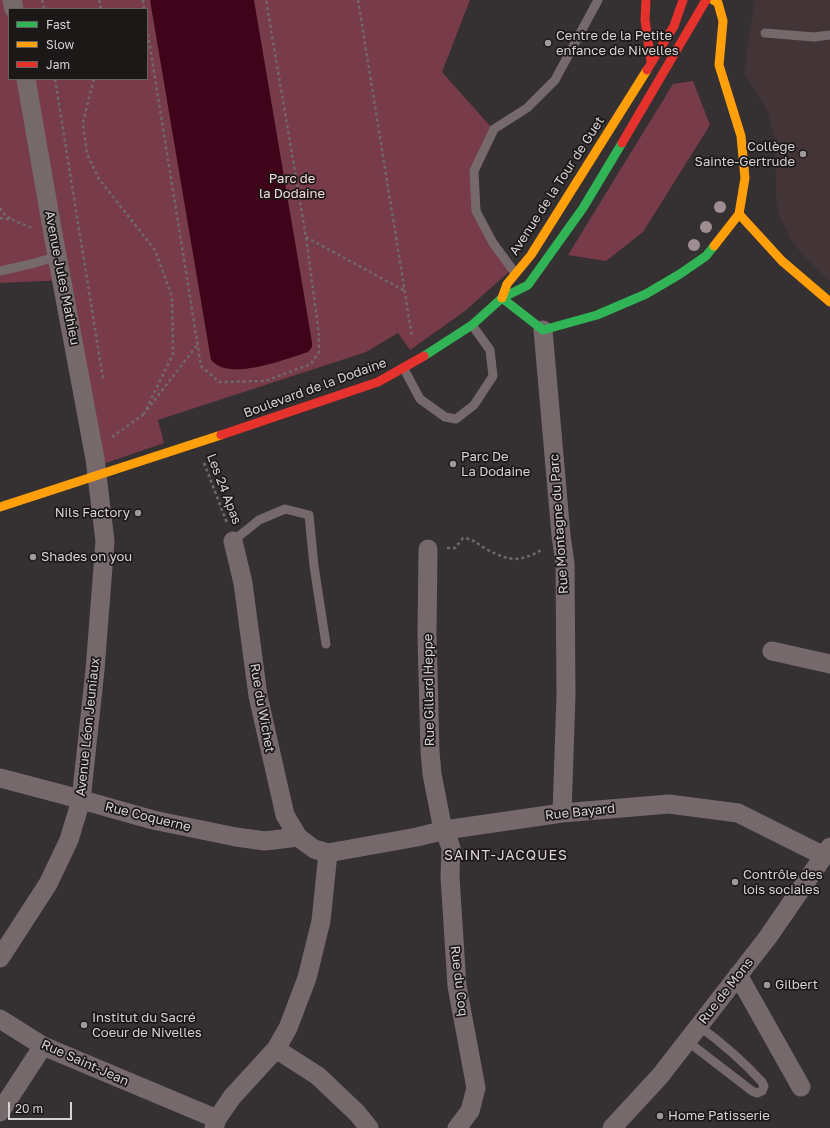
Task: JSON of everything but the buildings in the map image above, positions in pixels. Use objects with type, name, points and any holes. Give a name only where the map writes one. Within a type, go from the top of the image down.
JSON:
[{"type":"main road","points":[[646,0],[645,20],[651,62]]},
{"type":"main road","name":"Avenue de la Tour de Guet","points":[[502,298],[507,284],[515,272],[531,255],[674,26],[683,0]]},
{"type":"main road","points":[[706,0],[583,208],[528,285],[502,298],[543,330],[597,315],[646,294],[680,274],[706,256],[739,214],[745,178],[741,136],[719,65],[723,21],[718,3],[713,0]]},
{"type":"main road","points":[[739,214],[782,261],[830,302]]},
{"type":"main road","name":"Boulevard de la Dodaine","points":[[0,507],[196,444],[378,382],[416,361],[472,325],[502,298]]},
{"type":"street","name":"Avenue Jules Mathieu","points":[[26,80],[98,476]]},
{"type":"street","name":"Rue Montagne du Parc","points":[[543,330],[561,535],[565,564],[566,695],[562,813]]},
{"type":"street","name":"Avenue Léon Jeuniaux","points":[[0,958],[48,884],[69,840],[81,800],[95,670],[105,541],[98,476]]},
{"type":"street","name":"Rue du Wichet","points":[[233,540],[243,583],[258,696],[270,756],[285,815],[298,837],[314,849],[328,853]]},
{"type":"street","name":"Rue Gillard Heppe","points":[[428,549],[427,635],[430,751],[432,774],[441,820],[445,830]]},
{"type":"street","points":[[772,651],[830,664]]},
{"type":"street","name":"Rue Coquerne","points":[[0,778],[153,820],[236,837],[265,842],[298,837]]},
{"type":"street","name":"Rue Bayard","points":[[328,853],[417,837],[445,830],[562,813],[669,804],[738,812],[827,851]]},
{"type":"street","name":"Rue du Coq","points":[[445,830],[451,848],[450,877],[457,986],[476,1088],[470,1111],[457,1128]]},
{"type":"street","name":"Rue de Mons","points":[[612,1128],[660,1076],[699,1026],[768,937],[827,851]]},
{"type":"street","points":[[216,1124],[232,1097],[276,1049],[288,1028],[307,978],[321,921],[328,853]]},
{"type":"street","points":[[738,975],[801,1087]]},
{"type":"street","name":"Rue Saint-Jean","points":[[0,1019],[43,1046],[216,1124]]},
{"type":"street","points":[[0,1112],[43,1046]]},
{"type":"street","points":[[276,1049],[318,1076],[357,1113],[369,1128]]},
{"type":"lane","points":[[515,272],[493,242],[476,211],[474,170],[494,129],[527,108],[556,80],[598,0]]},
{"type":"lane","points":[[765,33],[814,37],[830,35]]},
{"type":"lane","points":[[0,271],[58,256]]},
{"type":"lane","points":[[404,368],[420,399],[445,417],[456,419],[474,405],[493,376],[490,350],[472,325]]},
{"type":"lane","points":[[233,540],[259,520],[285,509],[309,515],[314,566],[326,644]]},
{"type":"lane","points":[[687,1041],[752,1091],[757,1093],[762,1091],[764,1086],[762,1082],[744,1062],[699,1026]]},
{"type":"path","points":[[148,34],[201,366],[219,382],[265,381],[311,364],[319,352],[319,335],[306,237],[266,0]]},
{"type":"path","points":[[358,0],[416,361]]},
{"type":"path","points":[[55,80],[103,382]]},
{"type":"path","points":[[94,80],[83,122],[87,154],[99,179],[156,250],[172,296],[173,354],[144,414]]},
{"type":"path","points":[[0,208],[3,213],[13,220],[32,228],[53,234]]},
{"type":"path","points":[[0,218],[13,220]]},
{"type":"path","points":[[306,237],[405,291]]},
{"type":"path","points":[[111,429],[112,437],[144,414],[198,344]]},
{"type":"path","name":"Les 24 Apas","points":[[196,444],[233,540]]},
{"type":"path","points":[[455,548],[463,538],[474,540],[486,549],[506,558],[520,560],[554,543],[561,535]]},
{"type":"shaded area","points":[[150,0],[254,0],[312,342],[312,347],[308,352],[258,367],[244,369],[231,369],[220,366],[211,360]]},
{"type":"shaded area","name":"Collège Sainte-Gertrude","points":[[753,0],[830,0],[830,282],[800,252],[790,238],[779,215],[776,197],[775,138],[768,112],[744,73],[754,4]]},
{"type":"green space","name":"Parc de la Dodaine","points":[[0,0],[470,0],[442,72],[491,127],[472,169],[473,211],[511,270],[465,311],[410,350],[398,333],[366,352],[158,420],[164,443],[100,465],[68,280],[0,283]]},
{"type":"green space","points":[[693,81],[710,125],[643,232],[606,261],[568,255],[673,84]]},
{"type":"traffic: fast","points":[[424,356],[472,325],[502,298],[528,285],[583,208],[622,143]]},
{"type":"traffic: fast","points":[[502,298],[543,330],[597,315],[646,294],[680,274],[706,256],[714,246]]},
{"type":"traffic: slow","points":[[713,0],[718,3],[723,21],[719,65],[741,136],[745,178],[739,214],[714,246]]},
{"type":"traffic: slow","points":[[502,298],[507,284],[531,255],[647,70]]},
{"type":"traffic: slow","points":[[739,214],[782,261],[830,302]]},
{"type":"traffic: slow","points":[[0,507],[221,435]]},
{"type":"traffic: jam","points":[[646,0],[645,20],[651,62]]},
{"type":"traffic: jam","points":[[647,70],[674,26],[683,0]]},
{"type":"traffic: jam","points":[[622,143],[706,0]]},
{"type":"traffic: jam","points":[[221,435],[378,382],[424,356]]},
{"type":"place","name":"Centre de la Petite enfance de Nivelles","points":[[548,43]]},
{"type":"place","name":"Collège Sainte-Gertrude","points":[[803,154]]},
{"type":"place","name":"Parc De La Dodaine","points":[[453,464]]},
{"type":"place","name":"Nils Factory","points":[[138,513]]},
{"type":"place","name":"Shades on you","points":[[33,557]]},
{"type":"place","name":"Contrôle des lois sociales","points":[[735,882]]},
{"type":"place","name":"Gilbert","points":[[767,985]]},
{"type":"place","name":"Institut du Sacré Coeur de Nivelles","points":[[84,1025]]},
{"type":"place","name":"Home Patisserie","points":[[660,1116]]},
{"type":"district","name":"SAINT-JACQUES","points":[[506,856]]}]
